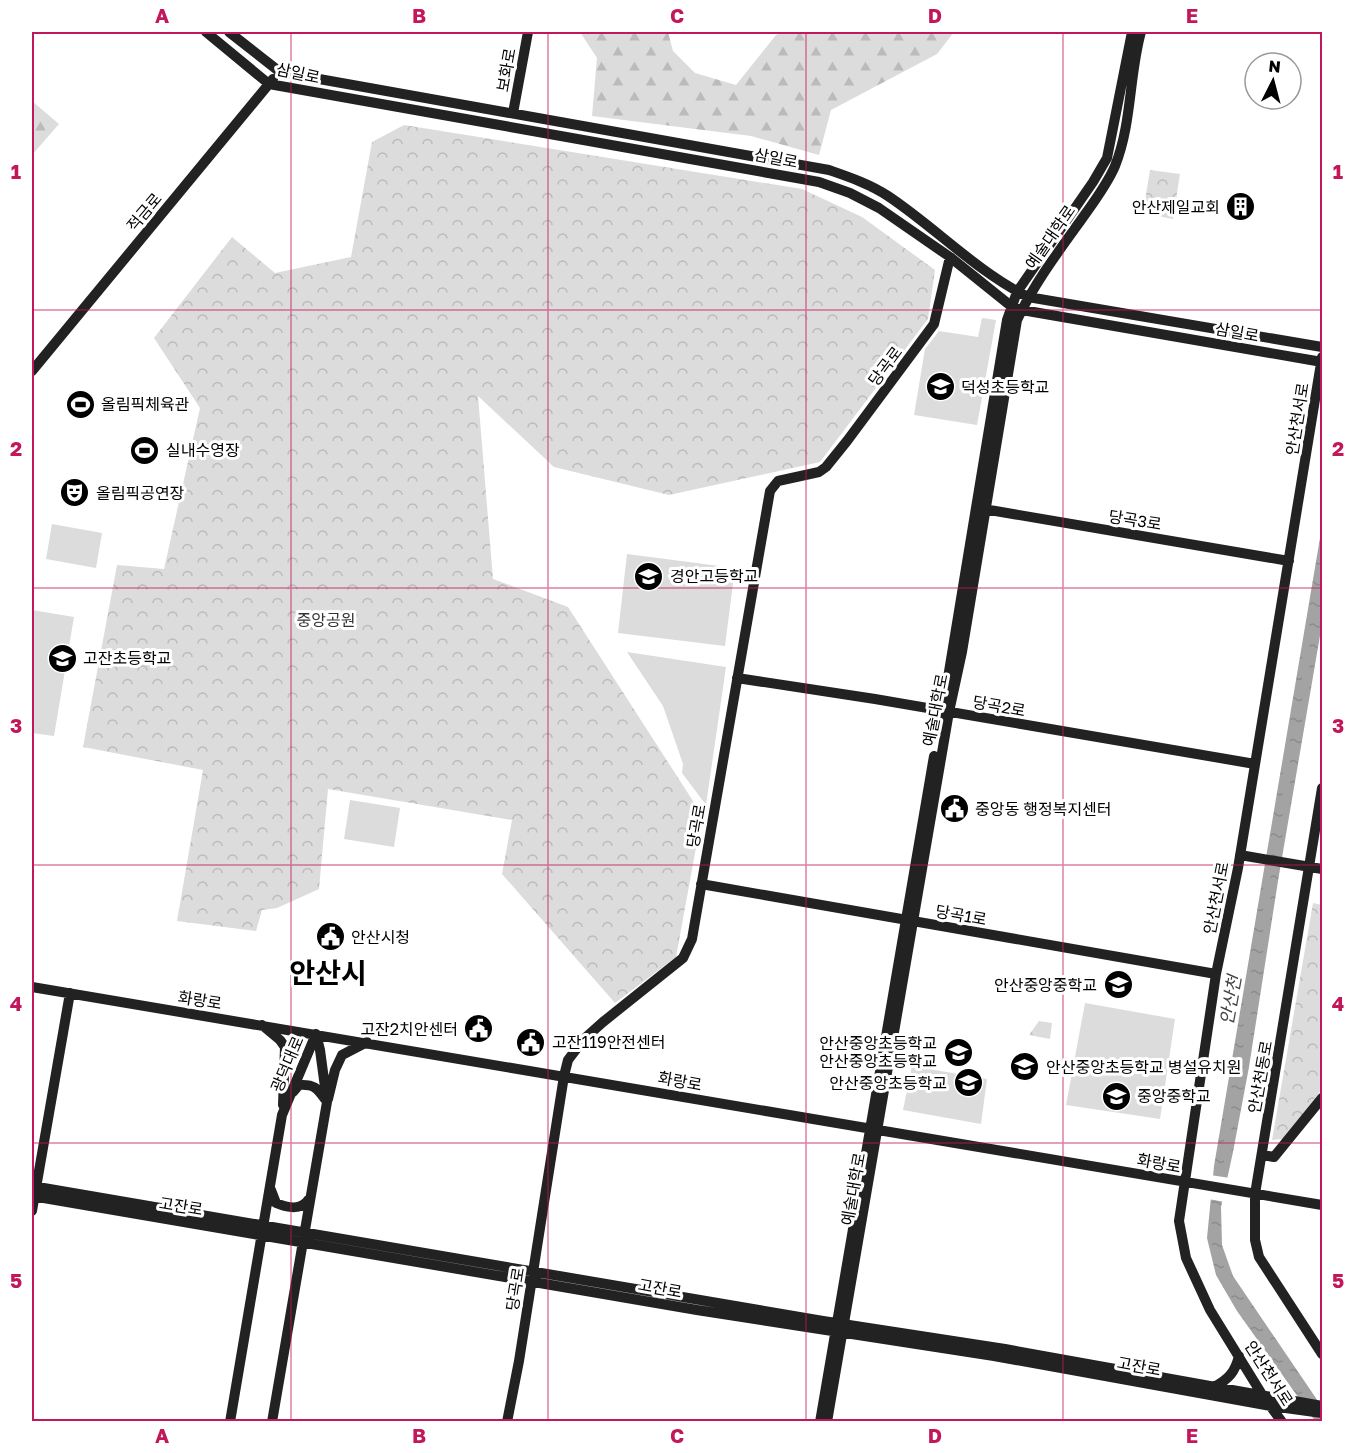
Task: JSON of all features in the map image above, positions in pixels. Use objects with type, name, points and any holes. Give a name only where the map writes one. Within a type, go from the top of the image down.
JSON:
[{"type":"street","name":"삼일로","points":[[206,32],[269,84],[819,182],[850,193],[879,208],[950,257],[1016,308],[1322,360]]},
{"type":"street","name":"삼일로","points":[[229,32],[280,72],[829,170],[859,180],[888,196],[972,261],[1028,297],[1323,346]]},
{"type":"street","name":"보화로","points":[[513,113],[528,32]]},
{"type":"street","name":"예술대학로","points":[[1016,308],[1017,292],[1107,158],[1132,32]]},
{"type":"street","name":"예술대학로","points":[[820,1422],[840,1328],[981,509],[1007,320],[1028,297],[1101,191],[1115,166],[1122,144],[1136,50],[1141,32]]},
{"type":"street","name":"적금로","points":[[32,371],[280,72]]},
{"type":"street","name":"당곡로","points":[[507,1422],[568,1060],[584,1039],[603,1022],[683,958],[692,939],[770,491],[778,482],[819,472],[826,467],[847,441],[934,324],[950,257]]},
{"type":"street","name":"안산천서로","points":[[1282,1422],[1273,1402],[1263,1396],[1210,1310],[1186,1258],[1179,1221],[1216,974],[1245,856],[1255,764],[1322,360]]},
{"type":"street","name":"당곡3로","points":[[981,509],[1289,561]]},
{"type":"street","name":"당곡2로","points":[[737,678],[1255,764]]},
{"type":"street","name":"안산천동로","points":[[1323,788],[1255,1194],[1255,1240],[1259,1257],[1323,1354]]},
{"type":"street","points":[[1245,856],[1323,869]]},
{"type":"street","name":"당곡1로","points":[[701,884],[1216,974]]},
{"type":"street","name":"화랑로","points":[[32,987],[1323,1205]]},
{"type":"street","points":[[32,1211],[33,1192],[70,993]]},
{"type":"street","points":[[262,1025],[285,1047],[282,1115]]},
{"type":"street","name":"광덕대로","points":[[230,1422],[282,1115],[316,1034]]},
{"type":"street","name":"광덕대로","points":[[272,1422],[327,1102],[316,1034]]},
{"type":"street","points":[[327,1102],[335,1070],[342,1055],[367,1042]]},
{"type":"street","points":[[290,1095],[299,1085],[310,1084],[319,1089],[327,1102]]},
{"type":"street","points":[[1262,1155],[1275,1157],[1323,1098]]},
{"type":"street","points":[[270,1187],[276,1203],[290,1207],[302,1206],[308,1202],[310,1194]]},
{"type":"street","name":"고잔로","points":[[33,1192],[1273,1402],[1283,1407],[1323,1413]]},
{"type":"street","name":"예술대학로","points":[[828,1422],[840,1328]]},
{"type":"street","name":"고잔로","points":[[840,1328],[1005,1349],[1263,1396]]},
{"type":"street","points":[[1214,1387],[1234,1373],[1239,1356]]},
{"type":"street","points":[[1273,1402],[1323,1406]]},
{"type":"green space","points":[[580,32],[668,32],[673,51],[695,73],[736,85],[776,35],[783,32],[954,32],[937,54],[831,110],[819,155],[751,136],[592,116],[597,58]]},
{"type":"green space","points":[[32,101],[59,124],[32,155]]},
{"type":"green space","name":"중앙공원","points":[[404,125],[802,189],[862,217],[935,270],[928,319],[820,462],[669,495],[554,467],[478,396],[493,579],[568,607],[702,815],[676,957],[615,1003],[502,874],[512,820],[328,789],[319,889],[277,908],[262,910],[256,931],[177,921],[203,770],[83,747],[117,565],[164,569],[200,408],[154,338],[232,237],[275,273],[351,257],[372,142]]},
{"type":"green space","points":[[1150,170],[1180,174],[1173,219],[1143,213]]},
{"type":"green space","points":[[982,318],[996,320],[977,425],[914,415],[925,349],[939,331],[978,337]]},
{"type":"green space","points":[[52,524],[102,533],[96,568],[46,559]]},
{"type":"green space","points":[[627,554],[735,568],[725,646],[618,633]]},
{"type":"green space","points":[[32,610],[74,617],[54,736],[32,733]]},
{"type":"green space","points":[[627,652],[726,667],[706,805],[682,773],[683,764],[663,706]]},
{"type":"green space","points":[[350,800],[400,808],[394,847],[344,839]]},
{"type":"green space","points":[[1313,903],[1322,905],[1322,1089],[1283,1139],[1272,1140]]},
{"type":"green space","points":[[1085,1003],[1175,1019],[1160,1119],[1066,1105]]},
{"type":"green space","points":[[1039,1021],[1052,1023],[1050,1039],[1029,1035]]},
{"type":"green space","points":[[912,1066],[987,1079],[981,1124],[903,1110]]},
{"type":"water","points":[[1322,526],[1322,624],[1249,1067],[1221,1207],[1222,1245],[1233,1276],[1322,1407],[1322,1421],[1315,1421],[1237,1311],[1216,1275],[1207,1238],[1214,1166]]},
{"type":"pier","points":[[1210,1175],[1230,1178],[1225,1202],[1208,1199]]},
{"type":"place","name":"안산제일교회","points":[[1241,207]]},
{"type":"place","name":"덕성초등학교","points":[[940,387]]},
{"type":"place","name":"올림픽체육관","points":[[80,404]]},
{"type":"place","name":"실내수영장","points":[[145,450]]},
{"type":"place","name":"올림픽공연장","points":[[75,493]]},
{"type":"place","name":"경안고등학교","points":[[649,576]]},
{"type":"place","name":"고잔초등학교","points":[[62,658]]},
{"type":"place","name":"중앙동 행정복지센터","points":[[954,809]]},
{"type":"place","name":"안산시청","points":[[330,937]]},
{"type":"place","name":"안산중앙중학교","points":[[1118,985]]},
{"type":"place","name":"고잔2치안센터","points":[[479,1029]]},
{"type":"place","name":"고잔119안전센터","points":[[531,1042]]},
{"type":"place","name":"안산중앙초등학교 안산중앙초등학교","points":[[958,1052]]},
{"type":"place","name":"안산중앙초등학교 병설유치원","points":[[1025,1067]]},
{"type":"place","name":"안산중앙초등학교","points":[[968,1083]]},
{"type":"place","name":"중앙중학교","points":[[1116,1096]]},
{"type":"district","name":"안산시","points":[[328,972]]},
{"type":"water label","name":"안산천","points":[[1230,1000]]}]
